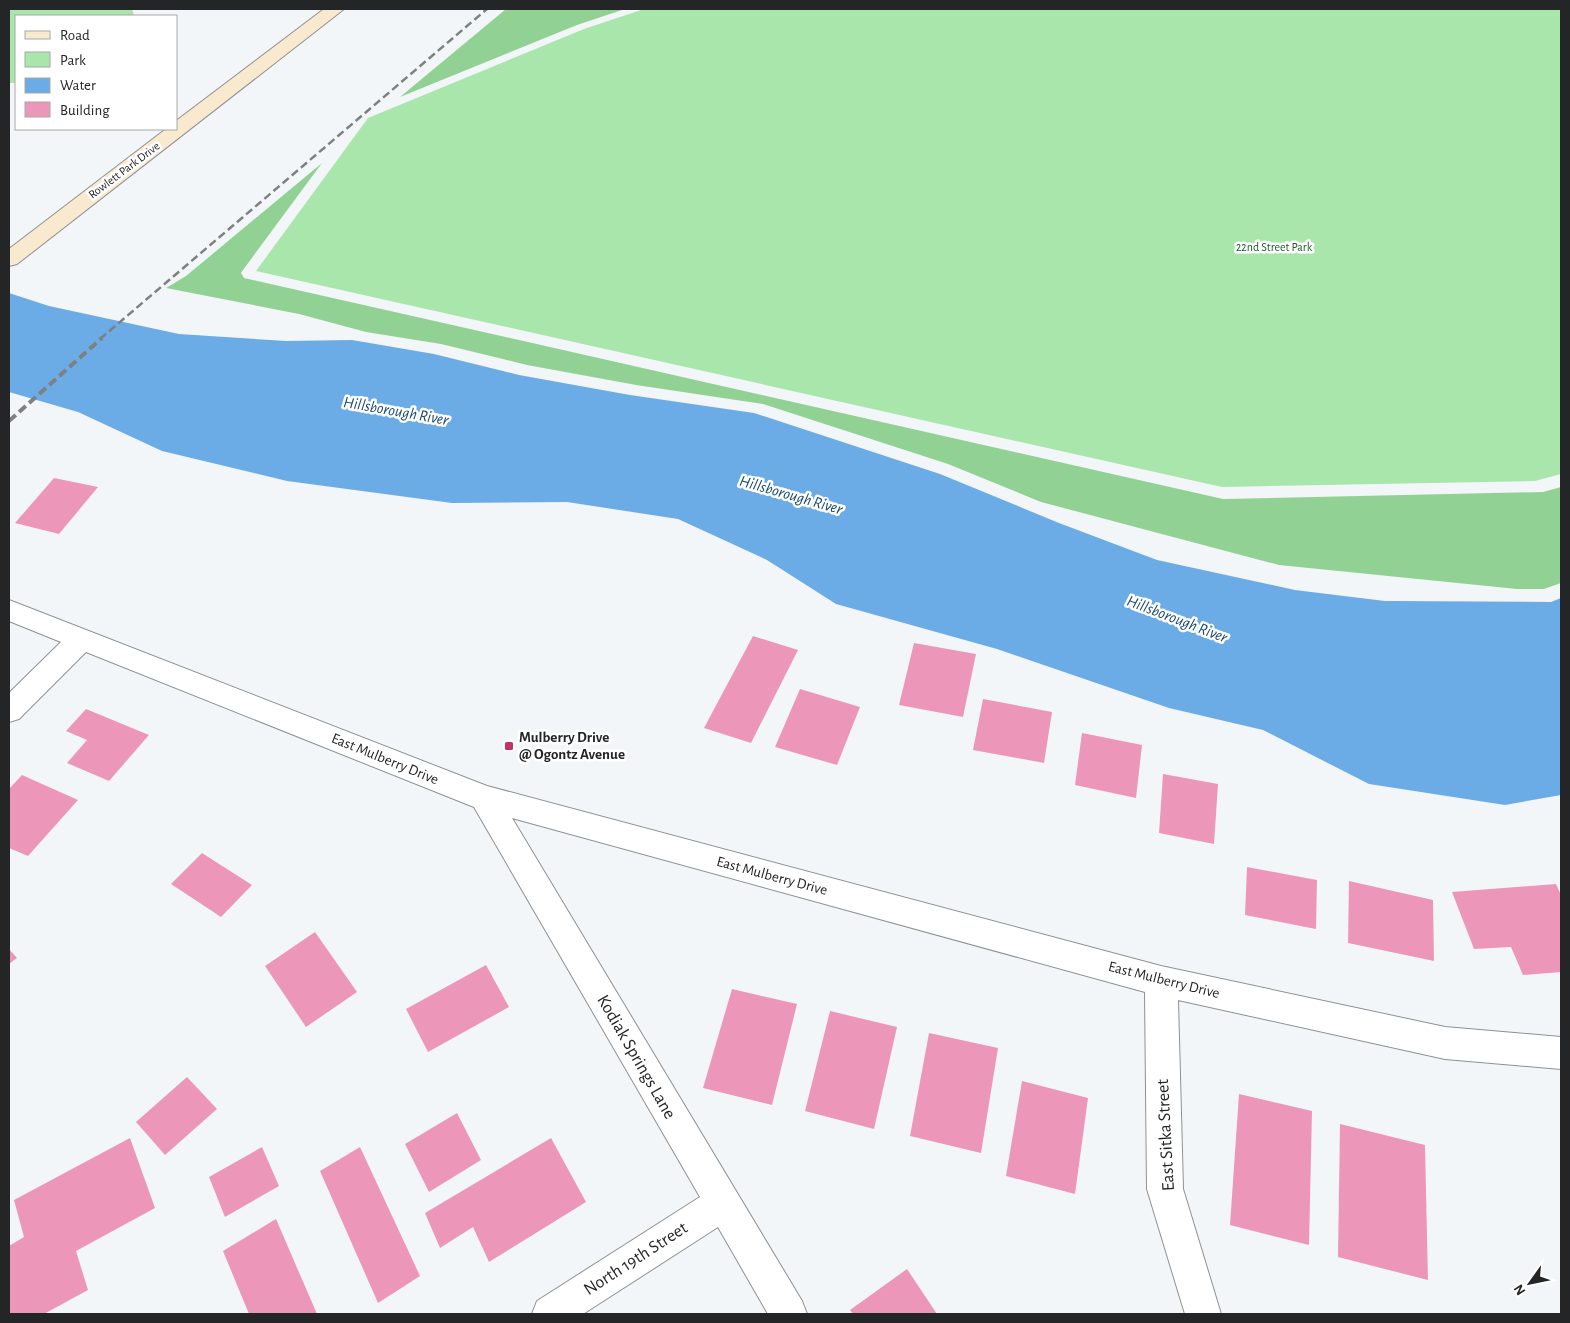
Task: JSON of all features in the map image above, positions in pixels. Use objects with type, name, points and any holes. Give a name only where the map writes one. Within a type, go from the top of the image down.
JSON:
[{"type":"street","name":"Rowlett Park Drive","points":[[178,129],[335,9]]},
{"type":"street","name":"Rowlett Park Drive","points":[[9,259],[177,130]]},
{"type":"street","name":"East Mulberry Drive","points":[[9,610],[484,798],[1161,981],[1445,1043],[1561,1053]]},
{"type":"street","points":[[9,710],[81,639]]},
{"type":"street","name":"Kodiak Springs Lane","points":[[484,798],[789,1314]]},
{"type":"street","name":"East Sitka Street","points":[[1161,981],[1165,1189],[1203,1314]]},
{"type":"street","name":"North 19th Street","points":[[550,1314],[722,1203]]},
{"type":"green space","points":[[9,9],[132,9],[134,15],[15,15],[15,83],[9,83]]},
{"type":"green space","points":[[506,9],[625,9],[577,25],[400,97]]},
{"type":"green space","name":"22nd Street Park","points":[[644,9],[1561,9],[1561,474],[1535,481],[1222,487],[256,271],[368,118],[584,29]]},
{"type":"green space","points":[[322,163],[243,270],[241,273],[244,278],[1223,499],[1543,492],[1561,487],[1561,583],[1544,589],[1517,589],[1279,565],[1041,502],[948,464],[763,404],[636,385],[527,365],[441,344],[366,332],[299,314],[166,288],[186,276]]},
{"type":"water","name":"Hillsborough River","points":[[9,293],[49,306],[179,334],[286,341],[352,340],[434,354],[519,375],[630,395],[754,413],[940,474],[1059,523],[1157,560],[1295,590],[1385,601],[1551,602],[1561,598],[1561,795],[1505,805],[1369,784],[1263,730],[1169,708],[997,649],[836,604],[767,560],[678,519],[567,502],[452,503],[287,481],[162,451],[78,412],[9,392]]},
{"type":"building","points":[[54,478],[98,487],[59,534],[15,523]]},
{"type":"building","points":[[753,636],[798,650],[751,743],[704,728]]},
{"type":"building","points":[[914,643],[976,654],[963,717],[899,705]]},
{"type":"building","points":[[800,689],[860,707],[837,765],[775,747]]},
{"type":"building","points":[[983,699],[1052,712],[1044,763],[973,750]]},
{"type":"building","points":[[86,709],[149,735],[109,781],[67,763],[87,740],[66,731]]},
{"type":"building","points":[[1082,733],[1142,745],[1136,798],[1075,785]]},
{"type":"building","points":[[1163,774],[1218,784],[1214,844],[1159,833]]},
{"type":"building","points":[[22,775],[78,800],[28,856],[9,848],[9,789]]},
{"type":"building","points":[[202,853],[252,885],[221,917],[171,884]]},
{"type":"building","points":[[1247,867],[1317,880],[1316,929],[1245,915]]},
{"type":"building","points":[[1349,881],[1433,900],[1434,961],[1348,943]]},
{"type":"building","points":[[1556,884],[1561,895],[1561,972],[1523,975],[1511,947],[1474,949],[1452,892]]},
{"type":"building","points":[[315,932],[357,992],[306,1027],[265,966]]},
{"type":"building","points":[[9,949],[17,958],[9,964]]},
{"type":"building","points":[[486,965],[509,1007],[428,1052],[406,1009]]},
{"type":"building","points":[[732,989],[797,1004],[772,1105],[703,1088]]},
{"type":"building","points":[[830,1011],[897,1027],[874,1129],[805,1111]]},
{"type":"building","points":[[929,1033],[998,1048],[981,1153],[910,1136]]},
{"type":"building","points":[[187,1077],[217,1109],[165,1155],[136,1122]]},
{"type":"building","points":[[1022,1081],[1088,1098],[1075,1194],[1006,1176]]},
{"type":"building","points":[[1239,1094],[1312,1111],[1309,1245],[1230,1225]]},
{"type":"building","points":[[457,1113],[481,1160],[429,1192],[405,1144]]},
{"type":"building","points":[[1340,1124],[1425,1145],[1428,1280],[1338,1257]]},
{"type":"building","points":[[130,1138],[155,1208],[76,1251],[88,1290],[44,1314],[9,1314],[9,1246],[24,1237],[14,1200]]},
{"type":"building","points":[[551,1138],[586,1202],[489,1262],[473,1227],[440,1248],[425,1213]]},
{"type":"building","points":[[262,1147],[279,1186],[225,1217],[209,1177]]},
{"type":"building","points":[[360,1147],[420,1276],[378,1303],[320,1171]]},
{"type":"building","points":[[276,1219],[317,1314],[249,1314],[223,1251]]},
{"type":"building","points":[[907,1269],[937,1314],[853,1314],[850,1310]]},
{"type":"railway","points":[[100,339],[487,9]]},
{"type":"railway","points":[[9,421],[102,338]]},
{"type":"place","name":"Mulberry Drive @ Ogontz Avenue","points":[[509,746]]}]
